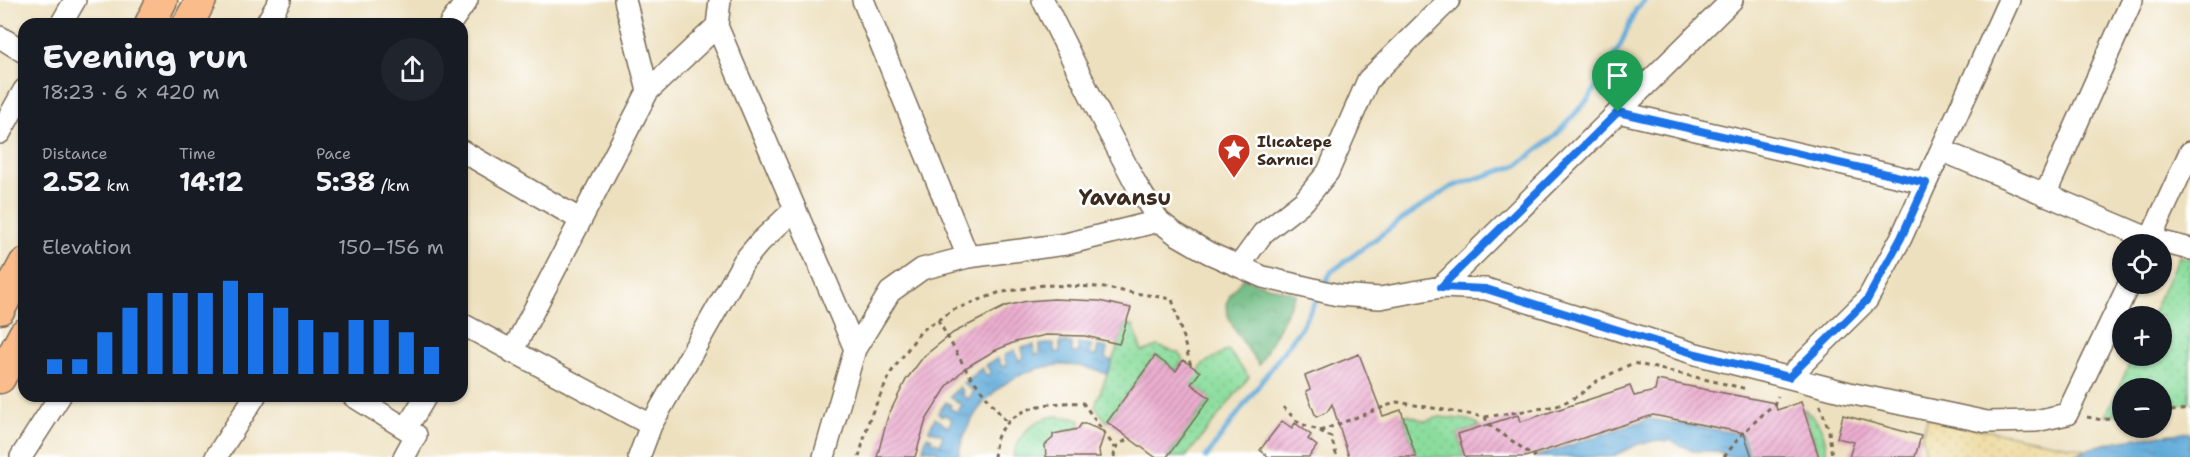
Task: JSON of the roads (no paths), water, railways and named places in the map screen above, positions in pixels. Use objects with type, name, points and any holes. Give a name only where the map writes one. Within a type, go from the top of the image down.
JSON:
[{"type":"highway","points":[[153,18],[162,0]]},
{"type":"highway","points":[[191,18],[201,0]]},
{"type":"highway","points":[[0,309],[18,275]]},
{"type":"highway","points":[[0,378],[18,345]]},
{"type":"street","points":[[64,18],[75,0]]},
{"type":"street","points":[[270,18],[280,0]]},
{"type":"street","points":[[454,18],[467,0]]},
{"type":"street","points":[[625,0],[648,91]]},
{"type":"street","points":[[720,0],[717,26],[855,350]]},
{"type":"street","points":[[863,0],[968,257]]},
{"type":"street","points":[[1043,0],[1137,186],[1159,221],[1192,244],[1263,277],[1338,295],[1380,298],[1441,287],[1486,289],[1696,354],[1788,387],[1849,393],[1987,422],[2036,421],[2067,414],[2124,294]]},
{"type":"street","points":[[1239,266],[1263,233],[1304,201],[1328,172],[1368,80],[1449,0]]},
{"type":"street","points":[[1441,287],[1732,0]]},
{"type":"street","points":[[1788,387],[1867,300],[1901,238],[2009,0]]},
{"type":"street","points":[[2045,195],[2132,0]]},
{"type":"street","points":[[512,352],[648,91],[717,26]]},
{"type":"street","points":[[0,37],[18,48]]},
{"type":"street","points":[[0,133],[18,101]]},
{"type":"street","points":[[1618,112],[1926,183]]},
{"type":"street","points":[[1941,150],[2131,234]]},
{"type":"street","points":[[2153,234],[2190,152]]},
{"type":"street","points":[[468,154],[581,220]]},
{"type":"street","points":[[639,457],[651,425],[744,261],[760,242],[795,209]]},
{"type":"street","points":[[824,457],[855,350],[890,292],[922,269],[968,257],[1066,244],[1159,221]]},
{"type":"street","points":[[2172,246],[2190,249]]},
{"type":"street","points":[[468,332],[512,352],[651,425]]},
{"type":"street","points":[[21,457],[56,402]]},
{"type":"street","points":[[216,457],[251,402]]},
{"type":"street","points":[[363,402],[416,435],[404,457]]},
{"type":"street","points":[[406,429],[422,402]]},
{"type":"water","points":[[1060,342],[1072,343],[1072,353],[1078,353],[1078,343],[1092,345],[1090,355],[1096,356],[1098,346],[1107,348],[1105,358],[1112,361],[1107,374],[1082,366],[1058,365],[1034,370],[1012,379],[993,393],[977,411],[965,433],[958,457],[937,457],[937,451],[923,449],[927,436],[932,438],[931,441],[940,444],[943,435],[929,430],[935,418],[948,427],[952,419],[944,414],[942,417],[938,413],[946,402],[951,405],[949,408],[957,412],[962,405],[950,397],[959,387],[963,392],[961,394],[968,399],[974,392],[963,383],[982,368],[986,376],[991,373],[986,365],[998,358],[1002,367],[1007,365],[1004,356],[1015,350],[1018,360],[1024,358],[1022,348],[1034,345],[1035,355],[1040,354],[1040,345],[1054,343],[1054,352],[1060,352]]},
{"type":"water","points":[[1649,419],[1742,434],[1750,457],[1728,457],[1718,451],[1694,451],[1671,441],[1658,440],[1638,444],[1611,457],[1534,457]]},
{"type":"water","points":[[2190,432],[2190,457],[2070,457],[2114,442],[2138,438],[2172,438],[2172,434]]},
{"type":"waterway","points":[[1323,287],[1331,272],[1401,220],[1451,187],[1518,165],[1555,136],[1590,97],[1620,46],[1636,9],[1645,0]]},
{"type":"waterway","points":[[1206,457],[1300,329],[1319,295]]},
{"type":"place","name":"Ilıcatepe Sarnıcı","points":[[1234,179]]},
{"type":"district","name":"Yavansu","points":[[1125,197]]}]
